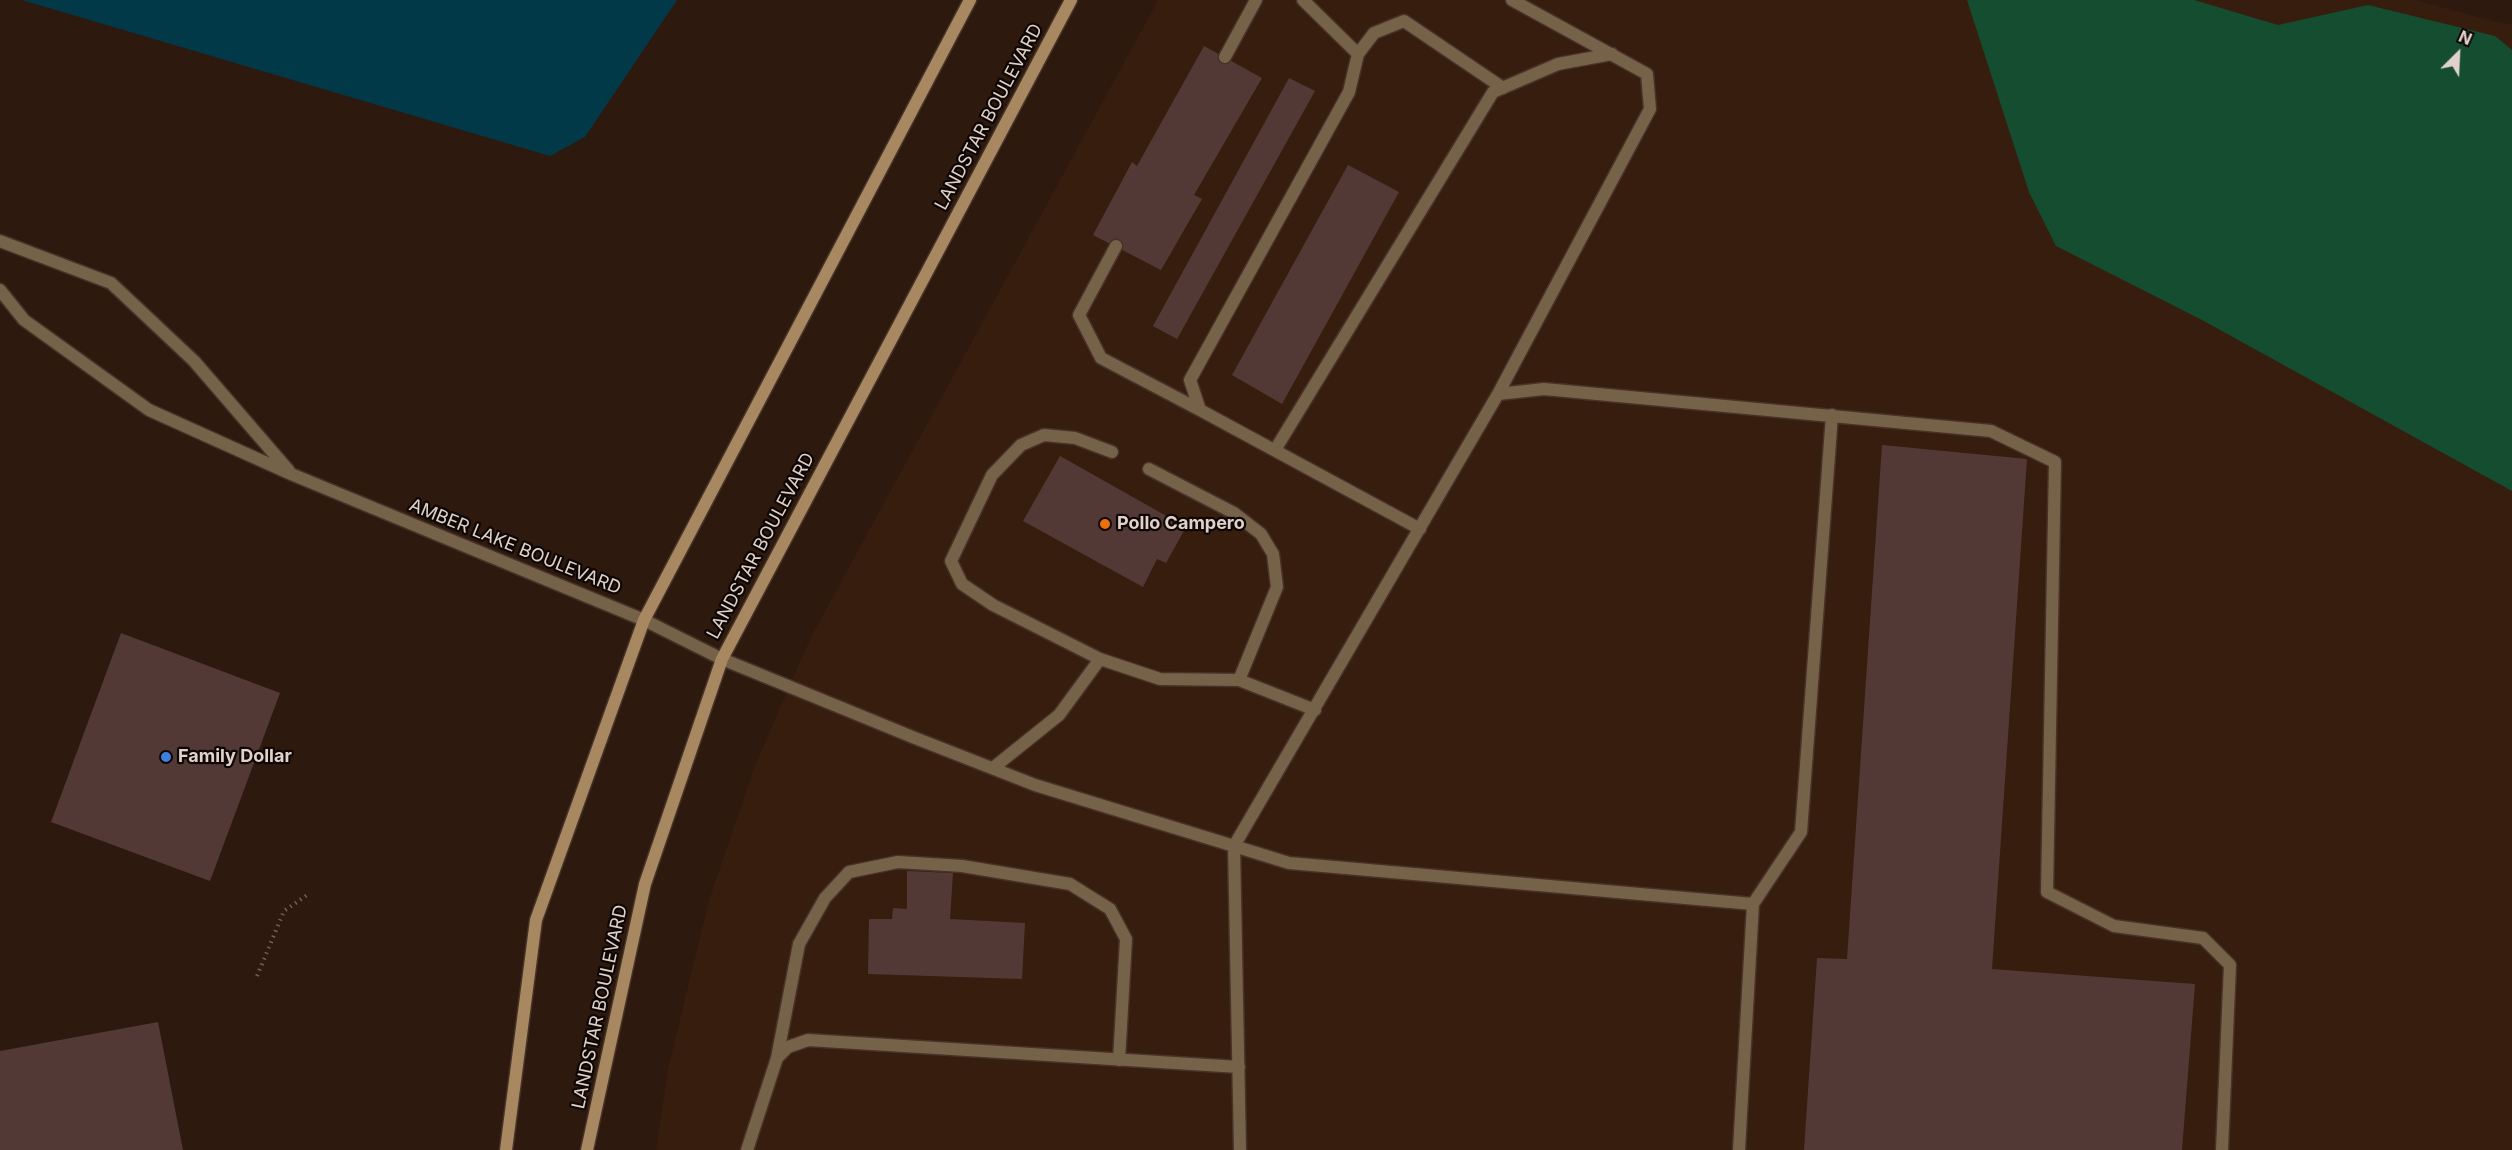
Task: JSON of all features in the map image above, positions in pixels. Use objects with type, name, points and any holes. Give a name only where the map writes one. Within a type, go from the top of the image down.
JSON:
[{"type":"main road","points":[[506,1150],[536,920],[644,620],[970,0]]},
{"type":"main road","name":"LANDSTAR BOULEVARD","points":[[587,1150],[645,884],[722,659],[1071,0]]},
{"type":"lane","points":[[1225,57],[1256,0]]},
{"type":"lane","points":[[1303,0],[1358,54]]},
{"type":"lane","points":[[1240,1150],[1234,846],[1498,394],[1650,110],[1647,74],[1512,0]]},
{"type":"lane","points":[[1200,410],[1190,380],[1349,92],[1358,54],[1374,33],[1404,21],[1503,88]]},
{"type":"lane","points":[[1275,450],[1493,92],[1558,64],[1612,54]]},
{"type":"lane","name":"AMBER LAKE BOULEVARD","points":[[0,241],[111,283],[194,361],[291,474]]},
{"type":"lane","points":[[1116,246],[1079,315],[1101,358],[1420,530]]},
{"type":"lane","name":"AMBER LAKE BOULEVARD","points":[[0,290],[24,320],[149,410],[291,474],[644,620],[722,659],[1035,785],[1288,863],[1753,904]]},
{"type":"lane","points":[[1498,394],[1544,388],[1991,431],[2055,462],[2047,892],[2114,926],[2203,938],[2230,965],[2222,1150]]},
{"type":"lane","points":[[1739,1150],[1753,904],[1801,832],[1832,415]]},
{"type":"lane","points":[[1112,452],[1075,438],[1044,435],[1021,446],[992,475],[951,561],[962,584],[993,605],[1100,660],[1161,679],[1239,680],[1315,710]]},
{"type":"lane","points":[[1149,469],[1234,513],[1261,534],[1273,554],[1277,587],[1239,680]]},
{"type":"lane","points":[[993,768],[1059,716],[1100,660]]},
{"type":"lane","points":[[747,1150],[777,1058],[800,944],[825,898],[849,872],[898,862],[962,866],[1070,884],[1110,909],[1126,939],[1119,1060]]},
{"type":"lane","points":[[777,1058],[788,1047],[808,1040],[1239,1067]]},
{"type":"path","points":[[257,976],[284,911],[310,893]]},
{"type":"shaded area","points":[[1158,0],[2415,0],[2512,24],[2512,1150],[656,1150],[668,1069],[709,900],[754,768],[811,637]]},
{"type":"green space","points":[[1967,0],[2194,0],[2278,25],[2368,5],[2495,36],[2512,50],[2512,491],[2202,320],[2056,246],[2029,192]]},
{"type":"water","points":[[22,0],[677,0],[585,137],[550,156]]},
{"type":"building","points":[[1204,46],[1262,78],[1194,195],[1202,199],[1161,270],[1093,235],[1132,162],[1137,166]]},
{"type":"building","points":[[1289,78],[1315,91],[1177,339],[1153,326]]},
{"type":"building","points":[[1348,165],[1399,192],[1282,404],[1232,375]]},
{"type":"building","points":[[1882,445],[2027,459],[1992,969],[2195,984],[2182,1150],[1804,1150],[1817,958],[1847,959]]},
{"type":"building","name":"Pollo Campero","points":[[1060,456],[1186,527],[1166,563],[1157,559],[1143,587],[1023,521]]},
{"type":"building","name":"Family Dollar","points":[[121,633],[280,693],[210,881],[51,822]]},
{"type":"building","points":[[907,871],[953,873],[950,919],[1025,923],[1022,979],[868,974],[869,919],[892,919],[893,908],[907,909]]},
{"type":"building","points":[[158,1022],[183,1150],[0,1150],[0,1051]]},
{"type":"place","name":"Pollo Campero","points":[[1105,524]]},
{"type":"place","name":"Family Dollar","points":[[166,757]]}]
